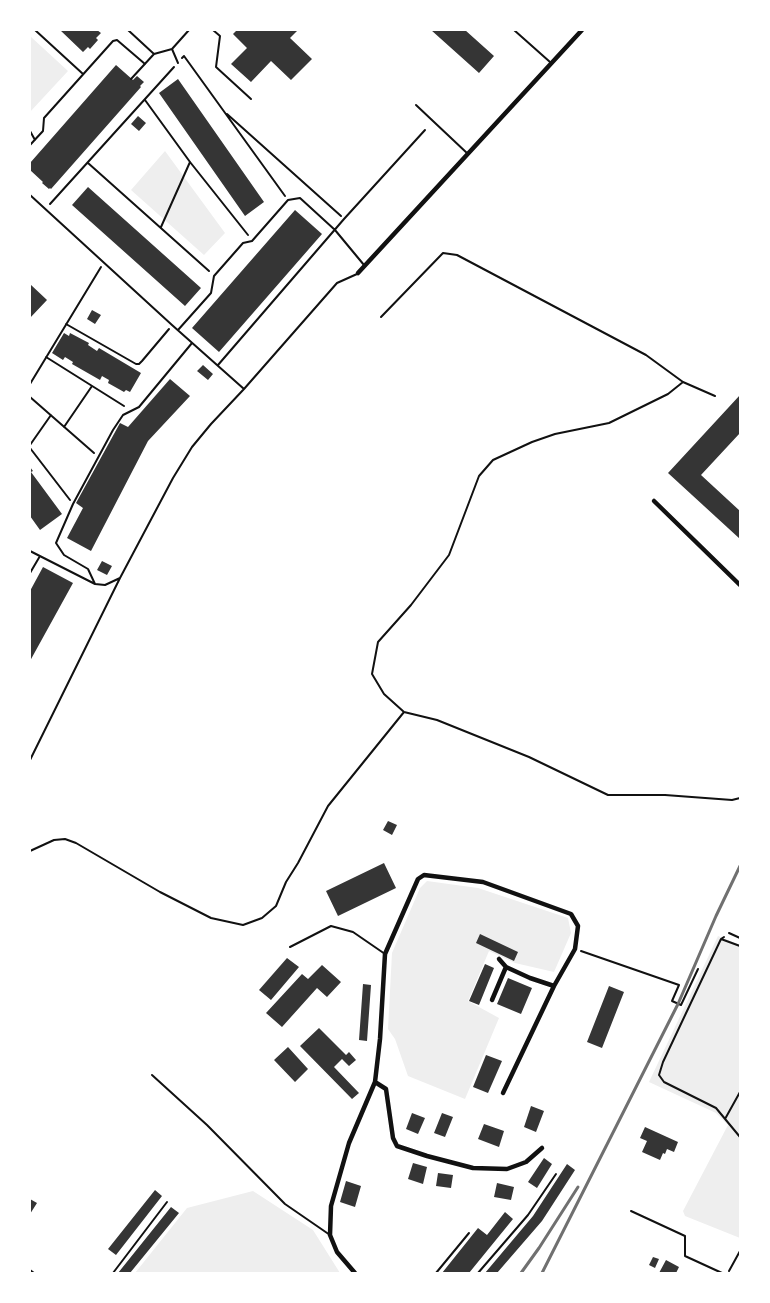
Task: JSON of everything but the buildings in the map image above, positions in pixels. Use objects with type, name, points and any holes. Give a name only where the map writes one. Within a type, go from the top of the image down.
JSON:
[{"type":"street","points":[[358,274],[582,30]]},
{"type":"street","points":[[654,501],[740,584]]},
{"type":"street","points":[[355,1273],[337,1252],[330,1235],[331,1206],[349,1143],[376,1082],[385,954],[418,879],[424,875],[483,882],[571,914],[578,926],[575,949],[554,986],[503,1093]]},
{"type":"street","points":[[499,959],[506,967],[554,986]]},
{"type":"street","points":[[492,1000],[506,967]]},
{"type":"street","points":[[376,1082],[386,1089],[393,1138],[397,1146],[473,1168],[507,1169],[526,1162],[542,1148]]},
{"type":"lane","points":[[35,30],[84,74]]},
{"type":"lane","points":[[128,30],[154,54]]},
{"type":"lane","points":[[132,79],[154,54],[172,48],[189,30]]},
{"type":"lane","points":[[213,30],[220,36],[216,67],[251,99]]},
{"type":"lane","points":[[514,30],[552,63]]},
{"type":"lane","points":[[30,145],[43,131],[44,118],[113,41],[117,40],[144,64]]},
{"type":"lane","points":[[172,48],[178,63]]},
{"type":"lane","points":[[416,105],[468,154]]},
{"type":"lane","points":[[218,365],[344,219],[425,130]]},
{"type":"lane","points":[[30,131],[35,140]]},
{"type":"lane","points":[[30,196],[244,389]]},
{"type":"lane","points":[[178,330],[211,293],[214,276],[243,243],[252,241],[288,200],[300,198],[336,230],[365,266]]},
{"type":"lane","points":[[30,760],[120,578],[173,478],[192,447],[337,283],[358,274]]},
{"type":"lane","points":[[95,584],[88,569],[64,556],[56,543],[73,504],[123,414],[139,407],[192,343]]},
{"type":"lane","points":[[30,551],[95,584],[105,585],[120,578]]},
{"type":"lane","points":[[30,573],[40,556]]},
{"type":"lane","points":[[290,947],[331,926],[353,932],[385,954]]},
{"type":"lane","points":[[729,933],[740,938]]},
{"type":"lane","points":[[152,1075],[207,1125],[285,1204],[330,1235]]},
{"type":"lane","points":[[478,1273],[528,1215],[556,1174]]},
{"type":"lane","points":[[112,1273],[168,1202]]},
{"type":"lane","points":[[631,1211],[685,1236],[685,1256],[722,1273]]},
{"type":"lane","points":[[436,1273],[469,1233]]},
{"type":"lane","points":[[30,1270],[34,1273]]},
{"type":"path","points":[[45,210],[184,56],[288,200]]},
{"type":"path","points":[[145,100],[190,162],[252,241]]},
{"type":"path","points":[[222,110],[344,219]]},
{"type":"path","points":[[88,162],[214,276]]},
{"type":"path","points":[[161,227],[190,162]]},
{"type":"path","points":[[381,317],[443,253],[457,255],[646,355],[683,382],[715,396]]},
{"type":"path","points":[[30,384],[103,263]]},
{"type":"path","points":[[66,324],[136,364],[142,361],[172,325]]},
{"type":"path","points":[[46,357],[131,411]]},
{"type":"path","points":[[683,382],[668,394],[608,423],[555,434],[532,442],[493,460],[480,476],[449,555],[378,642],[372,674],[384,694],[404,712],[437,720],[529,757],[608,795],[665,795],[732,800],[740,798]]},
{"type":"path","points":[[64,427],[92,386]]},
{"type":"path","points":[[30,397],[98,457]]},
{"type":"path","points":[[51,415],[30,447],[73,504]]},
{"type":"path","points":[[30,851],[54,840],[65,839],[76,843],[160,892],[211,918],[244,925],[262,918],[276,906],[286,882],[328,806],[404,712]]},
{"type":"path","points":[[729,933],[721,939],[663,1062],[659,1075],[664,1082],[716,1108],[740,1137]]},
{"type":"path","points":[[721,939],[740,946]]},
{"type":"path","points":[[575,949],[679,985],[672,1001],[681,1006],[698,969]]},
{"type":"path","points":[[725,1119],[740,1092]]},
{"type":"path","points":[[727,1273],[740,1251]]},
{"type":"shaded area","points":[[30,36],[68,71],[30,112]]},
{"type":"shaded area","points":[[165,151],[225,233],[204,255],[131,190]]},
{"type":"shaded area","points":[[427,881],[478,888],[568,918],[571,933],[554,972],[515,963],[489,951],[468,1001],[499,1018],[465,1099],[408,1076],[395,1039],[388,1029],[392,953],[420,888]]},
{"type":"shaded area","points":[[718,936],[740,945],[740,1238],[685,1216],[683,1211],[728,1125],[716,1113],[649,1082]]},
{"type":"shaded area","points":[[253,1191],[313,1230],[340,1273],[135,1273],[187,1208]]},
{"type":"railway","points":[[542,1273],[678,1004],[740,866]]},
{"type":"railway","points":[[521,1273],[578,1187]]}]
